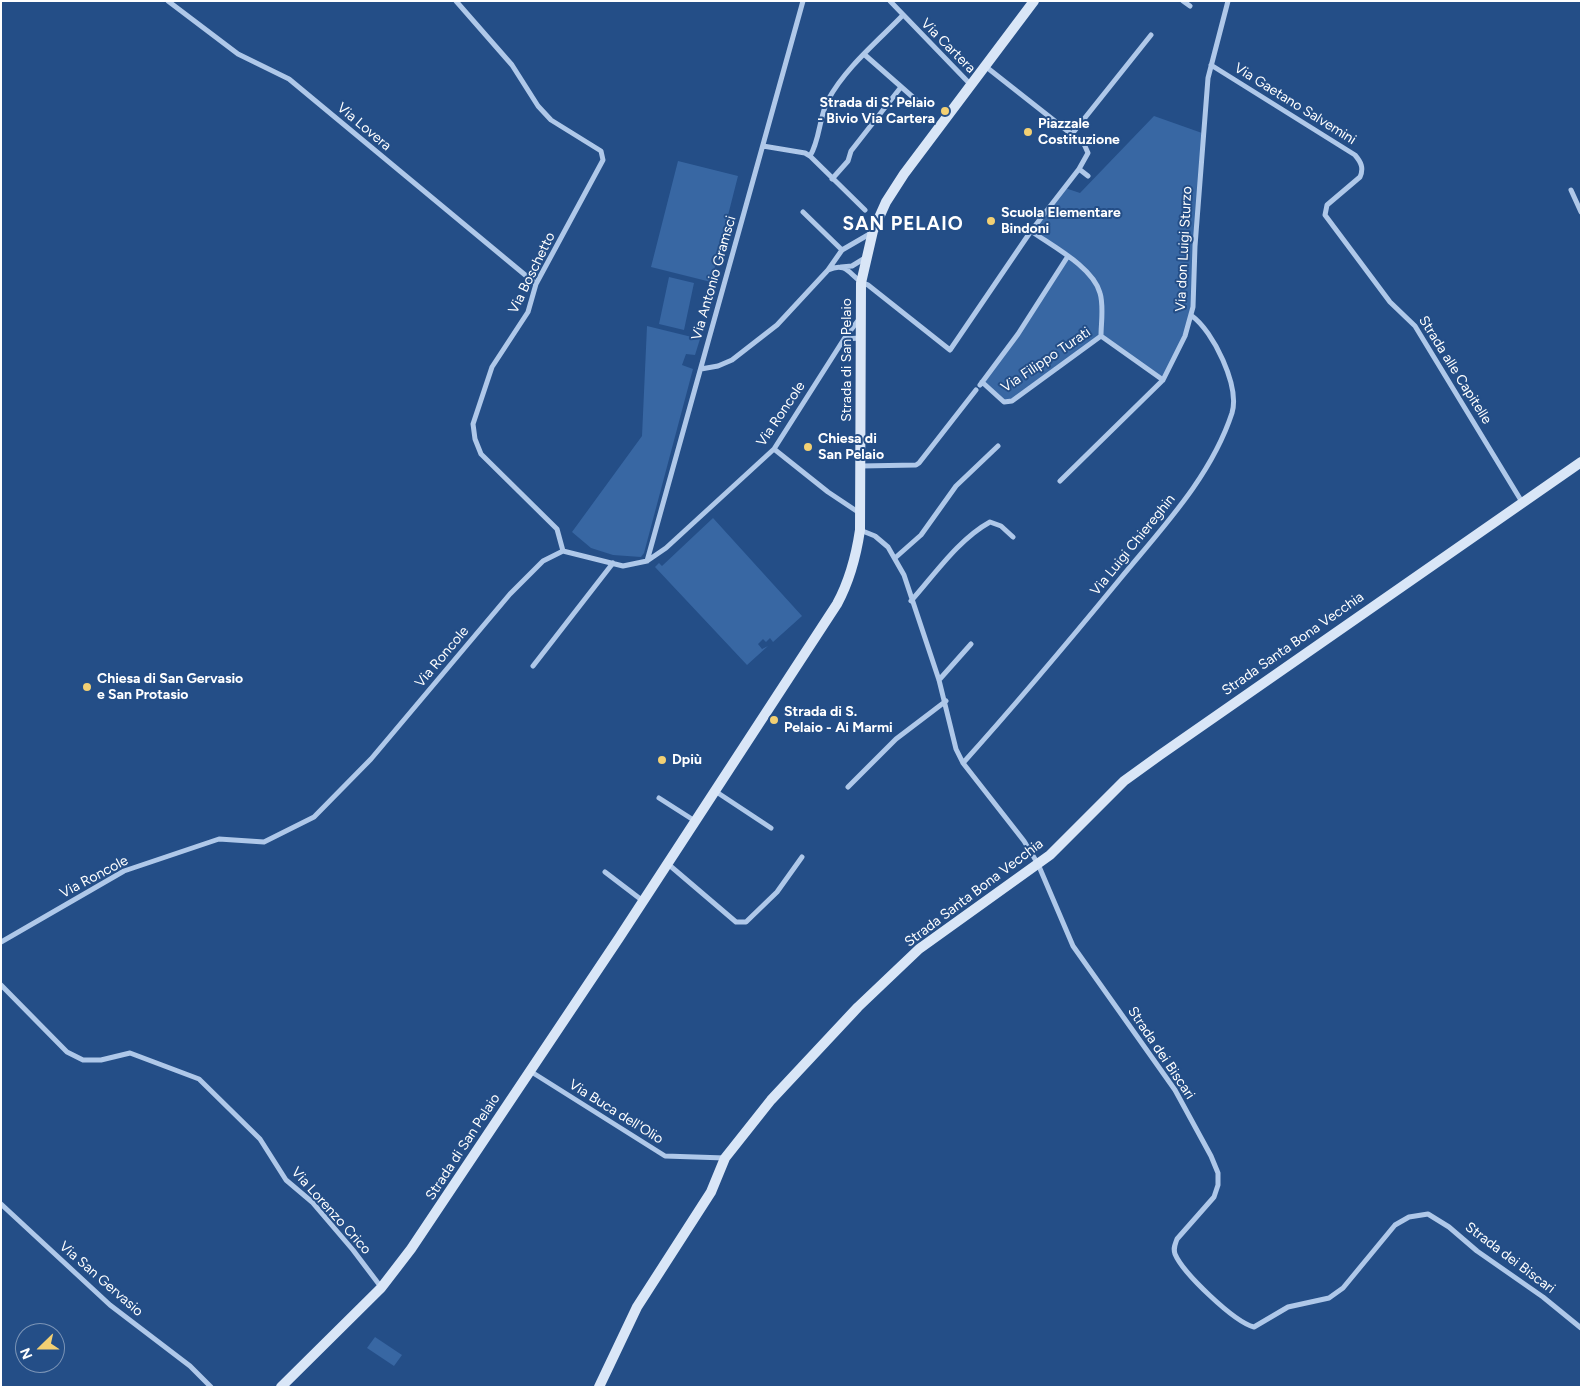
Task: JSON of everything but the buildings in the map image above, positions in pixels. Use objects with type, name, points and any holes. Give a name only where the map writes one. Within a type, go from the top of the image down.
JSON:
[{"type":"main road","name":"Strada di San Pelaio","points":[[281,1387],[381,1288],[428,1225],[644,901],[837,604],[848,582],[855,561],[860,530],[860,317],[866,257],[873,231],[894,189],[970,84],[1034,1]]},
{"type":"main road","name":"Strada Santa Bona Vecchia","points":[[599,1387],[637,1307],[711,1192],[725,1158],[771,1100],[858,1007],[919,949],[1038,864],[1124,781],[1581,462]]},
{"type":"street","name":"Via Lovera","points":[[168,1],[238,54],[290,79],[536,284]]},
{"type":"street","name":"Via Boschetto","points":[[456,1],[512,65],[538,106],[551,120],[601,151],[603,160],[536,284],[528,312],[492,367],[473,424],[481,454],[557,529],[563,551]]},
{"type":"street","name":"Via Antonio Gramsci","points":[[647,561],[803,1]]},
{"type":"street","name":"Via Cartera","points":[[890,1],[970,84]]},
{"type":"street","points":[[1183,1],[1190,6]]},
{"type":"street","name":"Via don Luigi Sturzo","points":[[1060,481],[1163,380],[1185,336],[1192,316],[1201,146],[1208,78],[1228,1]]},
{"type":"street","points":[[810,156],[827,102],[837,87],[903,15]]},
{"type":"street","points":[[1072,134],[1151,35]]},
{"type":"street","points":[[865,55],[923,106]]},
{"type":"street","name":"Via Gaetano Salvemini","points":[[1211,65],[1278,105],[1355,155],[1360,161],[1362,172],[1360,177],[1324,210]]},
{"type":"street","points":[[841,267],[853,274],[862,284],[868,286],[950,350],[1031,231],[1079,169],[1088,153],[1084,144],[985,66]]},
{"type":"street","points":[[832,179],[901,87]]},
{"type":"street","points":[[763,146],[805,153],[810,156],[865,210]]},
{"type":"street","points":[[1079,169],[1088,176]]},
{"type":"street","points":[[1571,190],[1581,212]]},
{"type":"street","name":"Strada alle Capitelle","points":[[1324,210],[1325,215],[1340,238],[1384,295],[1398,311],[1408,318],[1421,334],[1522,502]]},
{"type":"street","points":[[803,212],[842,250]]},
{"type":"street","points":[[700,369],[718,366],[732,360],[777,325],[828,270],[842,250],[873,231]]},
{"type":"street","points":[[1031,231],[1068,256],[1097,282],[1101,295],[1101,336],[1163,380]]},
{"type":"street","points":[[861,466],[916,465],[920,462],[1018,334],[1068,256]]},
{"type":"street","points":[[828,270],[852,266],[866,257]]},
{"type":"street","name":"Via Luigi Chiereghin","points":[[962,763],[1026,693],[1175,513],[1214,454],[1233,411],[1231,384],[1221,354],[1203,324],[1192,316]]},
{"type":"street","name":"Via Roncole","points":[[1,942],[124,871],[219,839],[264,842],[314,817],[371,759],[510,594],[543,562],[563,551],[623,566],[647,561],[666,548],[774,449],[844,338],[860,317]]},
{"type":"street","name":"Via Filippo Turati","points":[[979,385],[1004,402],[1012,401],[1101,336]]},
{"type":"street","points":[[844,338],[860,338]]},
{"type":"street","points":[[860,530],[875,536],[896,558],[921,535],[956,486],[998,446]]},
{"type":"street","points":[[774,449],[841,502],[861,515]]},
{"type":"street","points":[[911,601],[961,545],[983,526],[990,522],[1001,526],[1013,537]]},
{"type":"street","name":"Strada dei Biscari","points":[[896,558],[904,575],[911,601],[946,701],[956,749],[962,763],[1024,841],[1038,864],[1073,946],[1175,1090],[1211,1156],[1218,1174],[1218,1185],[1214,1197],[1177,1239],[1174,1248],[1176,1256],[1207,1294],[1246,1324],[1254,1326],[1288,1307],[1329,1298],[1343,1288],[1395,1225],[1409,1217],[1428,1214],[1440,1220],[1477,1251],[1543,1296],[1581,1328]]},
{"type":"street","points":[[533,666],[613,564]]},
{"type":"street","points":[[939,680],[971,644]]},
{"type":"street","points":[[848,787],[896,739],[946,701]]},
{"type":"street","points":[[715,791],[771,828]]},
{"type":"street","points":[[659,798],[696,822]]},
{"type":"street","points":[[668,864],[736,922],[746,922],[777,892],[802,856]]},
{"type":"street","points":[[605,872],[644,901]]},
{"type":"street","name":"Via Lorenzo Crico","points":[[1,985],[67,1052],[83,1060],[101,1060],[130,1053],[199,1080],[260,1139],[286,1180],[312,1202],[353,1250],[381,1288]]},
{"type":"street","name":"Via Buca dell'Olio","points":[[530,1071],[665,1156],[725,1158]]},
{"type":"street","name":"Via San Gervasio","points":[[1,1204],[110,1305],[190,1366],[211,1387]]},
{"type":"shaded area","points":[[1154,116],[1202,133],[1192,316],[1163,380],[1101,336],[1012,401],[1004,402],[982,382],[1011,343],[1067,257],[1031,231],[1065,188],[1080,193]]},
{"type":"shaded area","points":[[678,161],[738,176],[711,282],[651,267]]},
{"type":"shaded area","points":[[669,277],[694,283],[684,330],[659,324]]},
{"type":"shaded area","points":[[647,326],[700,339],[695,355],[686,354],[682,365],[693,369],[644,553],[641,557],[613,555],[591,548],[572,532],[642,436]]},
{"type":"shaded area","points":[[713,518],[802,616],[773,642],[770,638],[766,642],[763,639],[758,644],[762,649],[768,646],[747,665],[655,567],[659,563],[662,566]]},
{"type":"shaded area","points":[[375,1337],[402,1355],[394,1366],[367,1348]]},
{"type":"place","name":"Strada di S. Pelaio - Bivio Via Cartera","points":[[945,111]]},
{"type":"place","name":"Piazzale Costituzione","points":[[1028,132]]},
{"type":"place","name":"Scuola Elementare Bindoni","points":[[991,221]]},
{"type":"place","name":"Chiesa di San Pelaio","points":[[808,447]]},
{"type":"place","name":"Chiesa di San Gervasio e San Protasio","points":[[87,687]]},
{"type":"place","name":"Strada di S. Pelaio - Ai Marmi","points":[[774,720]]},
{"type":"place","name":"Dpiù","points":[[662,760]]},
{"type":"district","name":"SAN PELAIO","points":[[903,224]]}]
